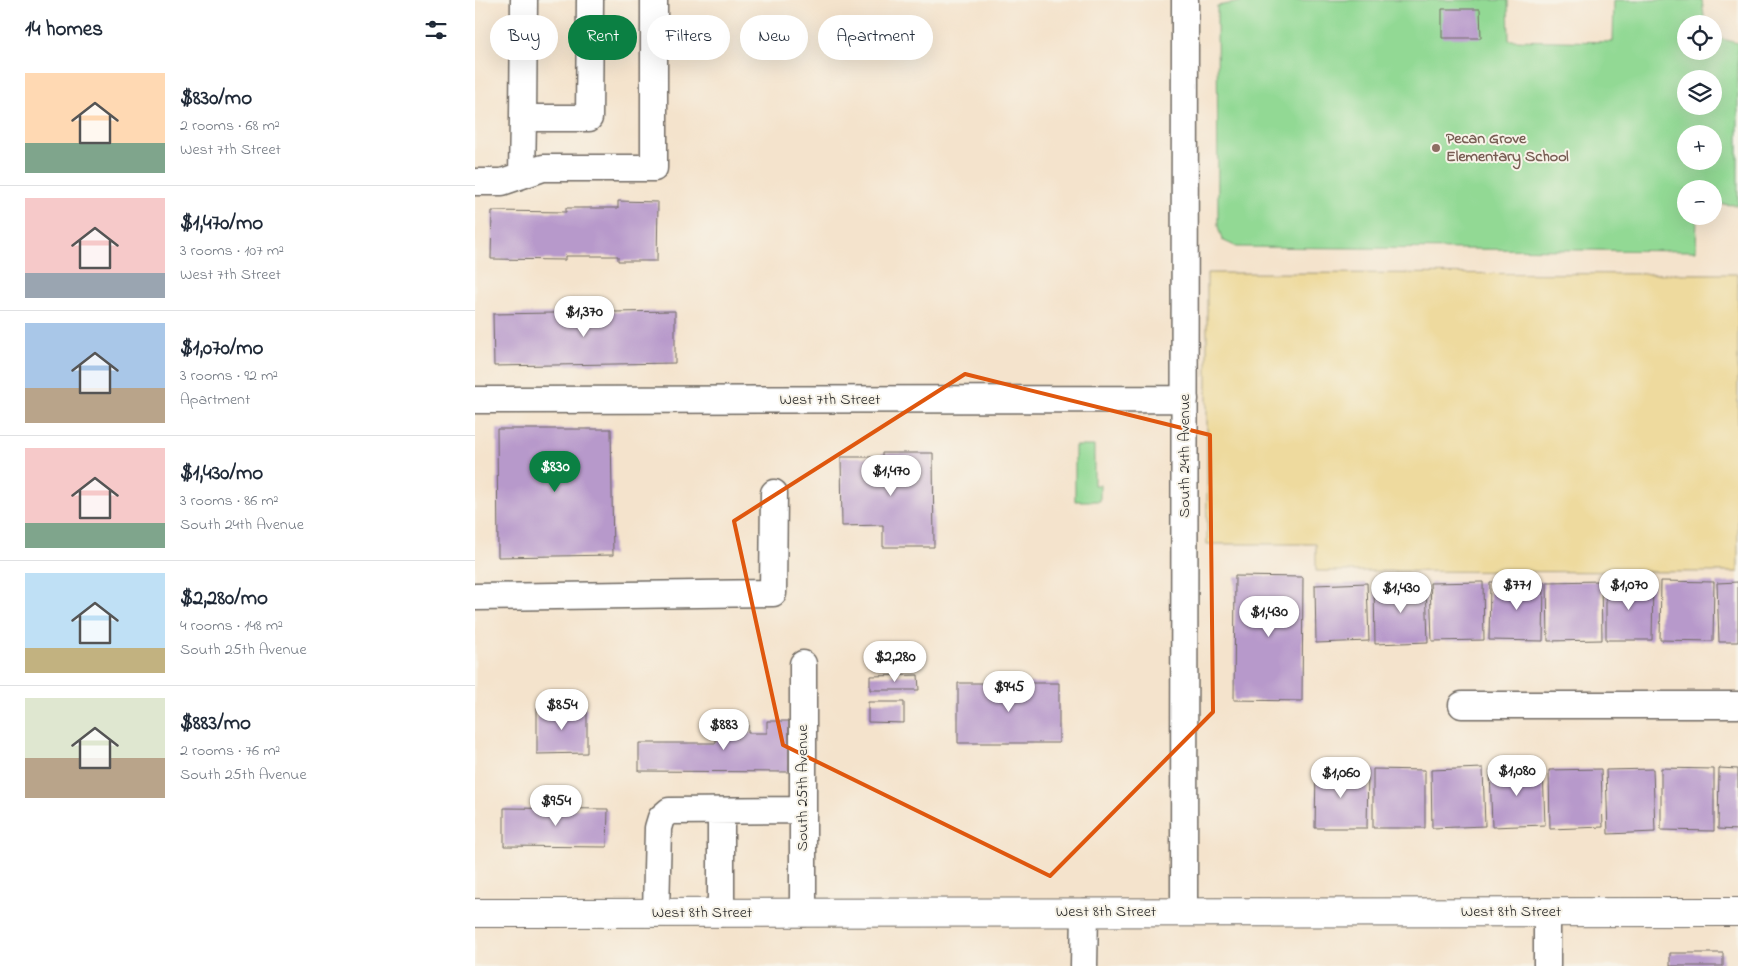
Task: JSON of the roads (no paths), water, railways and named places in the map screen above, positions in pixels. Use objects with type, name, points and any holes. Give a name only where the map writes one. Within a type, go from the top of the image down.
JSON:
[{"type":"main road","name":"West 8th Street","points":[[475,913],[1738,912]]},
{"type":"street","points":[[523,175],[524,0]]},
{"type":"street","points":[[523,118],[589,118],[590,0]]},
{"type":"street","points":[[475,182],[502,182],[543,168],[654,168],[654,0]]},
{"type":"street","name":"South 24th Avenue","points":[[1184,912],[1185,0]]},
{"type":"street","name":"West 7th Street","points":[[475,400],[1185,398]]},
{"type":"street","points":[[475,597],[773,593],[774,493]]},
{"type":"street","name":"South 25th Avenue","points":[[803,664],[803,913]]},
{"type":"street","points":[[1462,705],[1738,705]]},
{"type":"street","points":[[656,913],[659,828],[661,818],[669,811],[803,810]]},
{"type":"street","points":[[721,811],[721,913]]},
{"type":"street","points":[[1084,966],[1085,912]]},
{"type":"street","points":[[1547,912],[1547,966]]},
{"type":"place","name":"Pecan Grove Elementary School","points":[[1436,148]]}]
